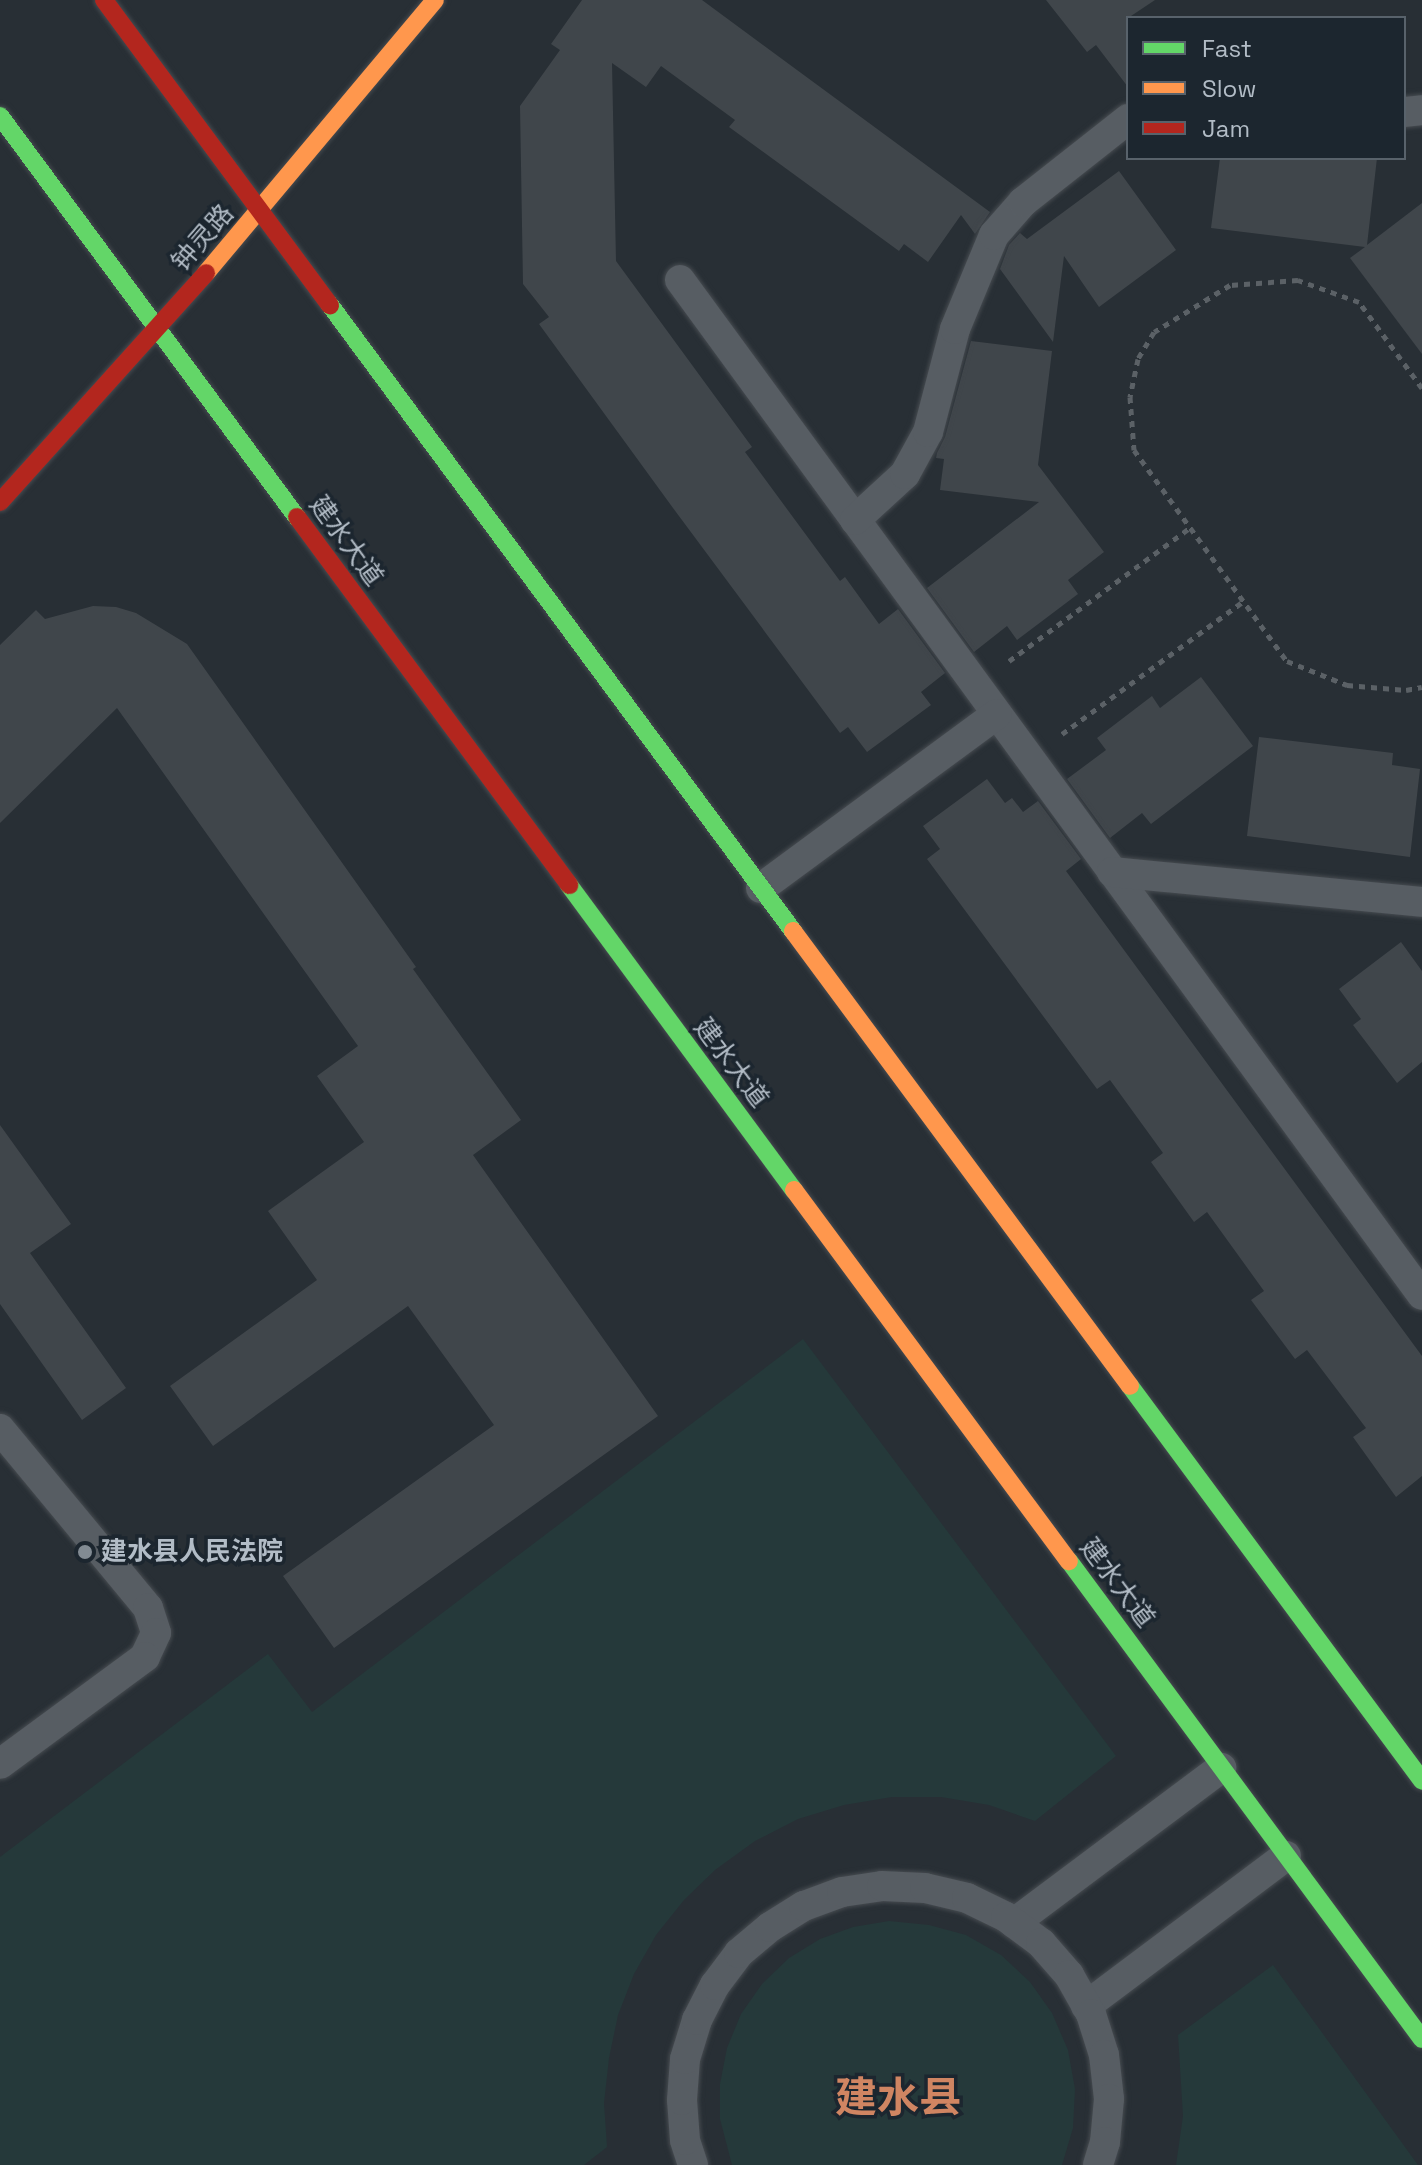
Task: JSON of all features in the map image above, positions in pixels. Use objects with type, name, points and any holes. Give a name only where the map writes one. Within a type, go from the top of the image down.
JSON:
[{"type":"main road","points":[[104,0],[1422,1781]]},
{"type":"main road","name":"钟灵路","points":[[0,502],[260,211],[435,0]]},
{"type":"main road","name":"建水大道","points":[[0,116],[1422,2039]]},
{"type":"lane","points":[[855,520],[905,474],[928,432],[955,329],[994,235],[1023,202],[1126,121]]},
{"type":"lane","points":[[680,280],[1422,1295]]},
{"type":"lane","points":[[761,888],[997,714]]},
{"type":"lane","points":[[1112,872],[1422,902]]},
{"type":"lane","points":[[0,1429],[148,1608],[156,1633],[145,1657],[0,1764]]},
{"type":"lane","points":[[1014,1923],[1221,1768]]},
{"type":"lane","points":[[1086,2006],[1286,1856]]},
{"type":"lane","points":[[693,2165],[685,2140],[682,2100],[685,2059],[697,2020],[715,1985],[739,1953],[770,1927],[804,1906],[829,1897],[882,1886],[925,1888],[967,1898],[1014,1923],[1041,1943],[1060,1964],[1086,2006],[1104,2055],[1109,2099],[1105,2142],[1098,2165]]},
{"type":"path","points":[[1422,388],[1359,302],[1298,280],[1230,285],[1154,332],[1138,359],[1130,397],[1134,450],[1287,661],[1317,676],[1347,685],[1406,690],[1422,687]]},
{"type":"path","points":[[976,686],[1191,527]]},
{"type":"path","points":[[1029,758],[1244,601]]},
{"type":"green space","points":[[803,1339],[1116,1756],[1035,1821],[989,1805],[941,1797],[892,1797],[844,1805],[798,1819],[755,1841],[715,1870],[684,1900],[656,1935],[634,1974],[618,2015],[609,2058],[604,2103],[607,2147],[584,2165],[0,2165],[0,1857],[268,1654],[312,1712]]},
{"type":"green space","points":[[889,1921],[929,1925],[966,1935],[1001,1955],[1030,1982],[1052,2013],[1068,2050],[1075,2089],[1073,2128],[1062,2165],[732,2165],[720,2119],[720,2084],[727,2048],[741,2014],[762,1984],[789,1958],[820,1939],[853,1927]]},
{"type":"green space","points":[[1273,1965],[1418,2165],[1176,2165],[1183,2116],[1178,2035]]},
{"type":"building","points":[[582,0],[702,0],[990,212],[975,234],[961,215],[928,262],[904,244],[899,251],[729,127],[735,120],[661,66],[646,87],[612,63],[616,261],[752,447],[745,452],[840,581],[845,577],[879,624],[898,609],[945,673],[921,692],[931,705],[867,752],[848,727],[840,733],[673,508],[539,324],[549,317],[523,284],[520,106],[560,50],[551,44]]},
{"type":"building","points":[[1046,0],[1155,0],[1131,16],[1126,16],[1126,84],[1096,45],[1087,52]]},
{"type":"building","points":[[1220,160],[1377,160],[1367,245],[1422,203],[1422,354],[1350,258],[1365,247],[1211,228]]},
{"type":"building","points":[[1119,171],[1176,250],[1099,307],[1064,256],[1053,342],[1000,269],[1009,245],[1020,233],[1027,239]]},
{"type":"building","points":[[971,341],[1052,351],[1038,465],[1104,552],[1068,580],[1078,594],[1017,640],[1007,626],[974,652],[927,588],[1039,502],[940,490],[944,459],[936,458],[937,453],[945,437]]},
{"type":"building","points":[[93,606],[116,607],[136,613],[187,644],[416,967],[413,969],[521,1120],[473,1155],[658,1416],[334,1648],[283,1576],[494,1425],[408,1306],[213,1446],[170,1386],[317,1280],[268,1211],[364,1142],[317,1076],[358,1046],[117,708],[0,823],[0,645],[36,610],[45,619]]},
{"type":"building","points":[[1201,677],[1253,746],[1151,824],[1142,813],[1110,838],[1067,779],[1106,750],[1097,738],[1152,696],[1160,708]]},
{"type":"building","points":[[1259,737],[1393,753],[1392,765],[1420,769],[1410,857],[1247,836]]},
{"type":"building","points":[[987,779],[1005,803],[1012,798],[1023,812],[1038,801],[1081,859],[1066,871],[1422,1356],[1422,1476],[1396,1497],[1353,1437],[1366,1428],[1307,1350],[1295,1359],[1251,1300],[1264,1291],[1207,1212],[1194,1222],[1151,1162],[1163,1153],[1110,1080],[1097,1089],[927,859],[940,849],[923,826]]},
{"type":"building","points":[[1401,942],[1422,971],[1422,1062],[1397,1083],[1353,1025],[1361,1019],[1339,989]]},
{"type":"building","points":[[0,1125],[71,1224],[30,1253],[126,1388],[82,1420],[0,1304]]},
{"type":"traffic: fast","points":[[0,116],[297,517]]},
{"type":"traffic: fast","points":[[330,305],[793,931]]},
{"type":"traffic: fast","points":[[569,885],[794,1190]]},
{"type":"traffic: fast","points":[[1130,1386],[1422,1781]]},
{"type":"traffic: fast","points":[[1069,1561],[1422,2039]]},
{"type":"traffic: slow","points":[[206,273],[435,0]]},
{"type":"traffic: slow","points":[[793,931],[1130,1386]]},
{"type":"traffic: slow","points":[[794,1190],[1069,1561]]},
{"type":"traffic: jam","points":[[104,0],[330,305]]},
{"type":"traffic: jam","points":[[0,502],[206,273]]},
{"type":"traffic: jam","points":[[297,517],[569,885]]},
{"type":"place","name":"建水县人民法院","points":[[85,1552]]},
{"type":"district","name":"建水县","points":[[898,2098]]}]
